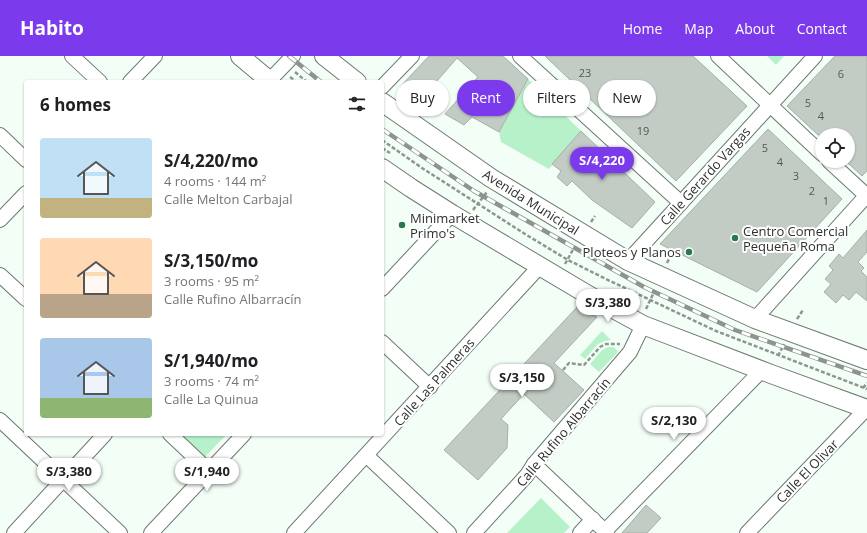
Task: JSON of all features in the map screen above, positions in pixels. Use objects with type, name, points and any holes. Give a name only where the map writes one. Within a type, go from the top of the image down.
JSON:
[{"type":"main road","points":[[240,56],[267,80]]},
{"type":"main road","points":[[324,56],[354,80]]},
{"type":"main road","name":"Avenida Municipal","points":[[384,103],[496,181],[628,262],[755,319],[867,360]]},
{"type":"main road","points":[[388,162],[411,188],[464,213],[540,266],[590,296],[645,316],[762,370],[867,408]]},
{"type":"street","points":[[72,56],[98,80]]},
{"type":"street","points":[[132,80],[155,56]]},
{"type":"street","points":[[271,80],[293,56]]},
{"type":"street","points":[[384,85],[412,56]]},
{"type":"street","points":[[520,56],[681,202]]},
{"type":"street","points":[[718,56],[815,147]]},
{"type":"street","name":"Calle Gerardo Vargas","points":[[628,262],[815,56]]},
{"type":"street","points":[[0,135],[24,158]]},
{"type":"street","points":[[755,319],[867,196],[837,168]]},
{"type":"street","points":[[0,220],[24,195]]},
{"type":"street","points":[[384,287],[464,213]]},
{"type":"street","name":"Calle Las Palmeras","points":[[294,533],[367,456],[540,266]]},
{"type":"street","points":[[0,275],[24,297]]},
{"type":"street","name":"Calle Rufino Albarracín","points":[[474,533],[527,475],[534,464],[630,352],[645,316]]},
{"type":"street","points":[[384,344],[430,387]]},
{"type":"street","points":[[534,464],[606,532],[762,370]]},
{"type":"street","name":"Calle El Olivar","points":[[747,533],[867,408]]},
{"type":"street","points":[[0,420],[120,533]]},
{"type":"street","points":[[14,533],[103,436]]},
{"type":"street","points":[[172,436],[209,471]]},
{"type":"street","points":[[151,533],[242,436]]},
{"type":"street","points":[[367,456],[449,533]]},
{"type":"street","points":[[580,533],[593,519]]},
{"type":"path","points":[[293,71],[304,80]]},
{"type":"path","points":[[384,141],[478,204],[568,260],[716,331],[867,389]]},
{"type":"path","points":[[384,153],[388,162]]},
{"type":"path","points":[[464,213],[478,204],[496,181]]},
{"type":"path","points":[[569,268],[564,266],[595,216]]},
{"type":"path","points":[[645,316],[650,300],[670,257]]},
{"type":"path","points":[[562,370],[569,363],[584,365],[600,347],[606,344],[622,344]]},
{"type":"green space","points":[[767,56],[784,56],[776,65]]},
{"type":"green space","points":[[523,88],[523,116],[566,116],[581,131],[549,169],[501,142],[499,132],[508,116],[515,116],[515,103]]},
{"type":"green space","points":[[602,331],[611,340],[598,344],[585,359],[580,355]]},
{"type":"green space","points":[[608,347],[614,347],[618,352],[599,372],[590,364],[602,350]]},
{"type":"green space","points":[[177,436],[225,436],[202,460]]},
{"type":"green space","points":[[541,498],[570,527],[564,533],[507,533]]},
{"type":"building","points":[[429,56],[503,56],[528,79],[523,80],[523,88],[515,103],[515,80],[475,80],[478,77],[457,58],[438,80],[407,80]]},
{"type":"building","points":[[545,56],[693,56],[747,106],[676,181],[608,116],[656,116],[656,80],[598,80],[598,107],[590,99],[590,80],[570,80]]},
{"type":"building","points":[[835,56],[867,56],[867,171],[862,176],[853,168],[855,168],[855,128],[815,128],[815,132],[787,106]]},
{"type":"building","points":[[457,101],[457,116],[508,116],[499,132],[472,117],[464,125],[448,116],[449,110]]},
{"type":"building","points":[[768,129],[842,199],[757,292],[660,244]]},
{"type":"building","points":[[581,131],[655,202],[632,228],[592,200],[572,181],[567,186],[557,177],[561,171],[552,164]]},
{"type":"building","points":[[867,230],[867,252],[858,262],[864,268],[861,271],[867,277],[867,301],[856,292],[849,300],[843,295],[836,303],[824,292],[831,284],[825,279],[833,270],[829,266],[839,254],[843,258]]},
{"type":"building","points":[[577,307],[597,317],[554,363],[584,390],[554,422],[524,394],[501,419],[508,425],[507,448],[478,480],[444,450]]},
{"type":"building","points":[[646,505],[661,518],[647,533],[622,533]]},
{"type":"railway","points":[[289,56],[319,80]]},
{"type":"railway","points":[[384,130],[474,191],[644,287],[735,330],[867,376]]},
{"type":"place","name":"Minimarket Primo's","points":[[402,225]]},
{"type":"place","name":"Centro Comercial Pequeña Roma","points":[[735,238]]},
{"type":"place","name":"Ploteos y Planos","points":[[689,252]]}]
